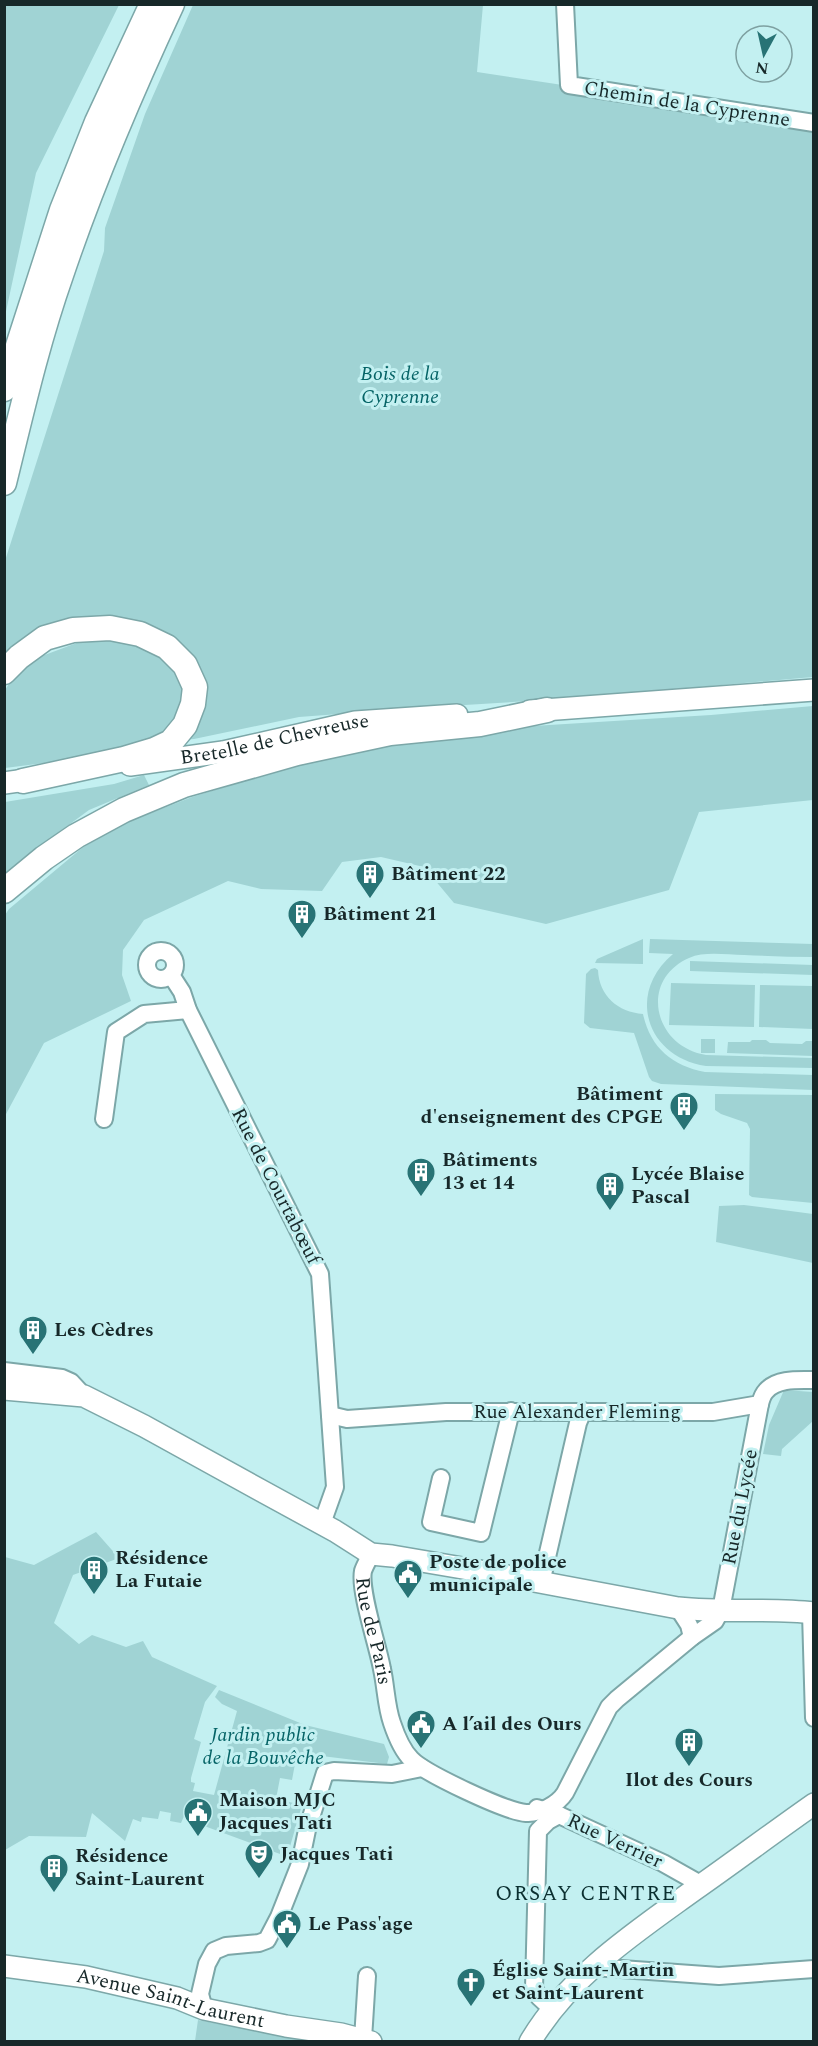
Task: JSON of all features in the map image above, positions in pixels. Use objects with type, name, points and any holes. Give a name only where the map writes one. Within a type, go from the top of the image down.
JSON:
[{"type":"highway","points":[[4,388],[62,210],[97,122],[152,4]]},
{"type":"highway","points":[[4,483],[23,405],[60,276],[117,129],[172,4]]},
{"type":"highway","points":[[4,672],[19,657],[45,638],[73,630],[110,628],[140,634],[167,646],[185,665],[195,687],[193,704],[185,726],[171,742],[124,759],[14,782]]},
{"type":"highway","points":[[4,891],[44,858],[76,836],[124,810],[183,785],[297,753],[390,733],[480,724],[547,710]]},
{"type":"main road","name":"Bretelle de Chevreuse","points":[[14,782],[223,752],[355,722],[813,690]]},
{"type":"main road","name":"Rue de Paris","points":[[4,1389],[84,1396],[144,1426],[335,1531],[371,1554]]},
{"type":"main road","points":[[371,1554],[678,1608],[796,1610],[812,1613]]},
{"type":"main road","points":[[530,2042],[563,1995],[593,1967],[624,1941],[813,1804]]},
{"type":"main road","name":"Avenue Saint-Laurent","points":[[4,1966],[86,1977],[177,1998],[204,2009],[367,2040]]},
{"type":"street","name":"Chemin de la Cyprenne","points":[[565,4],[569,85],[813,123]]},
{"type":"street","name":"Rue de Courtabœuf","points":[[171,975],[182,992],[188,1010],[320,1274],[335,1487],[324,1518]]},
{"type":"street","points":[[104,1119],[116,1032],[144,1014],[188,1010]]},
{"type":"street","name":"Rue de Paris","points":[[4,1371],[62,1378],[71,1382],[84,1396]]},
{"type":"street","points":[[760,1404],[766,1390],[778,1383],[792,1379],[813,1380]]},
{"type":"street","name":"Rue Alexander Fleming","points":[[330,1415],[347,1419],[446,1412],[713,1412],[760,1404]]},
{"type":"street","name":"Rue du Lycée","points":[[721,1610],[760,1404]]},
{"type":"street","points":[[441,1478],[431,1522],[482,1533],[511,1411]]},
{"type":"street","points":[[541,1583],[578,1423],[583,1411]]},
{"type":"street","name":"Rue de Paris","points":[[371,1554],[363,1571],[363,1588],[382,1669],[390,1717],[400,1742],[410,1758],[422,1768],[490,1801],[534,1812],[560,1808]]},
{"type":"street","points":[[678,1608],[692,1637]]},
{"type":"street","points":[[538,1831],[560,1808],[609,1707],[692,1637],[716,1621],[721,1610]]},
{"type":"street","points":[[812,1613],[813,1718]]},
{"type":"street","points":[[204,2009],[200,1995],[207,1964],[214,1951],[226,1946],[260,1943],[267,1940],[279,1917],[300,1864],[325,1773],[334,1770],[392,1774],[422,1768]]},
{"type":"street","name":"Rue de Paris","points":[[492,1795],[534,1812]]},
{"type":"street","name":"Rue Verrier","points":[[560,1808],[702,1885]]},
{"type":"street","points":[[534,1812],[538,1831],[534,1988],[539,1997],[552,2009]]},
{"type":"street","points":[[593,1967],[719,1976],[813,1969]]},
{"type":"street","points":[[367,1976],[367,2040]]},
{"type":"green space","points":[[5,4],[119,5],[36,173],[5,316]]},
{"type":"green space","name":"Bois de la Cyprenne","points":[[193,5],[483,5],[477,72],[813,123],[813,677],[562,699],[299,717],[194,739],[155,742],[107,755],[5,768],[5,690],[14,676],[42,656],[98,635],[5,661],[4,564],[104,251],[105,228],[145,114]]},
{"type":"green space","points":[[813,706],[813,800],[699,812],[669,890],[546,924],[454,903],[424,867],[381,857],[342,862],[322,891],[261,889],[228,881],[144,920],[123,950],[122,975],[131,1001],[44,1043],[5,1116],[5,915],[9,909],[82,848],[125,823],[192,797],[323,757],[401,738],[482,735],[533,726]]},
{"type":"green space","points":[[144,775],[149,785],[89,810],[51,838],[5,880],[5,802],[114,784]]},
{"type":"green space","points":[[643,939],[643,964],[595,963],[597,959]]},
{"type":"green space","points":[[650,939],[813,944],[813,957],[716,954],[689,958],[673,968],[663,981],[658,996],[659,1011],[664,1026],[674,1039],[688,1049],[706,1055],[813,1058],[813,1068],[706,1066],[685,1060],[669,1050],[657,1037],[649,1021],[647,1004],[650,987],[658,970],[673,954],[649,953]]},
{"type":"green space","points":[[690,961],[813,965],[813,975],[690,971]]},
{"type":"green space","points":[[595,968],[598,970],[606,995],[618,1006],[643,1014],[651,1036],[664,1053],[673,1060],[705,1072],[813,1075],[813,1090],[661,1084],[652,1081],[634,1033],[590,1028],[584,1023],[586,974]]},
{"type":"green space","points":[[671,983],[755,985],[754,1027],[669,1025]]},
{"type":"green space","points":[[760,985],[813,986],[813,1029],[759,1027]]},
{"type":"green space","points":[[701,1039],[715,1039],[715,1053],[701,1053]]},
{"type":"green space","points":[[752,1040],[802,1044],[806,1041],[813,1041],[813,1056],[727,1053],[728,1042],[750,1042]]},
{"type":"green space","points":[[715,1094],[813,1095],[813,1203],[749,1195],[750,1129],[747,1123],[715,1110]]},
{"type":"green space","points":[[744,1205],[813,1214],[813,1263],[716,1242],[719,1206]]},
{"type":"green space","points":[[784,1390],[813,1392],[813,1421],[782,1449],[781,1456],[763,1454],[769,1425]]},
{"type":"green space","name":"Jardin public de la Bouvêche","points":[[96,1532],[119,1558],[73,1575],[54,1623],[79,1644],[92,1635],[126,1647],[143,1641],[152,1657],[217,1686],[205,1702],[194,1739],[201,1742],[191,1778],[191,1782],[195,1783],[193,1791],[214,1795],[237,1711],[222,1704],[215,1697],[219,1690],[305,1725],[384,1744],[389,1757],[387,1764],[297,1753],[292,1780],[280,1778],[276,1799],[302,1805],[289,1850],[280,1854],[207,1827],[195,1825],[196,1817],[184,1816],[181,1823],[170,1821],[171,1813],[160,1811],[158,1819],[142,1817],[141,1822],[133,1819],[125,1841],[92,1813],[86,1837],[29,1836],[5,1850],[5,1557],[34,1565]]},
{"type":"green space","points":[[198,2020],[310,2041],[195,2041]]},
{"type":"place","name":"Bâtiment 22","points":[[370,900]]},
{"type":"place","name":"Bâtiment 21","points":[[302,940]]},
{"type":"place","name":"Bâtiment d'enseignement des CPGE","points":[[684,1132]]},
{"type":"place","name":"Bâtiments 13 et 14","points":[[421,1198]]},
{"type":"place","name":"Lycée Blaise Pascal","points":[[610,1212]]},
{"type":"place","name":"Les Cèdres","points":[[33,1356]]},
{"type":"place","name":"Résidence La Futaie","points":[[94,1596]]},
{"type":"place","name":"Poste de police municipale","points":[[408,1600]]},
{"type":"place","name":"A l’ail des Ours","points":[[421,1750]]},
{"type":"place","name":"Ilot des Cours","points":[[689,1768]]},
{"type":"place","name":"Maison MJC Jacques Tati","points":[[198,1838]]},
{"type":"place","name":"Jacques Tati","points":[[259,1880]]},
{"type":"place","name":"Résidence Saint-Laurent","points":[[54,1894]]},
{"type":"place","name":"Le Pass'age","points":[[287,1950]]},
{"type":"place","name":"Église Saint-Martin et Saint-Laurent","points":[[471,2008]]},
{"type":"district","name":"ORSAY CENTRE","points":[[586,1894]]}]
